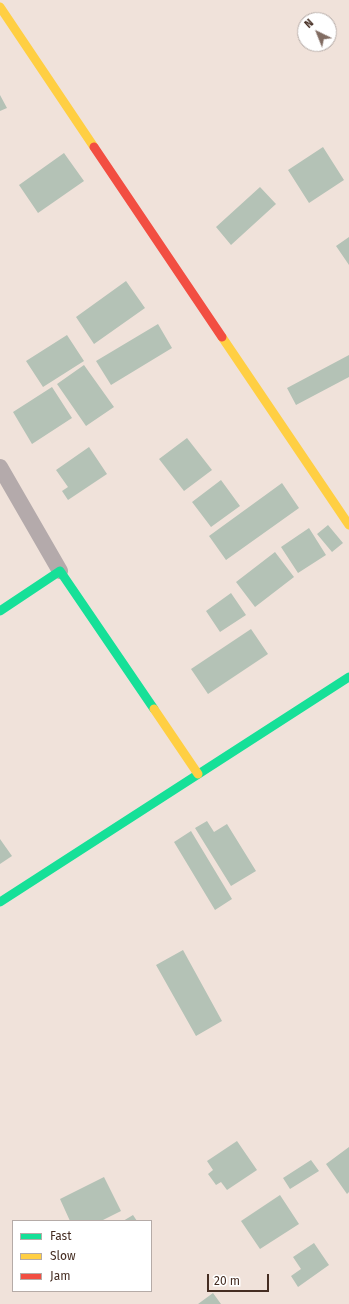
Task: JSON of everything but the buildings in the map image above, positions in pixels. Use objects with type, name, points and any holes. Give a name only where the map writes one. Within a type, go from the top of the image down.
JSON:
[{"type":"street","points":[[0,7],[349,525]]},
{"type":"street","points":[[0,467],[60,571],[198,774]]},
{"type":"street","points":[[0,611],[60,571]]},
{"type":"street","points":[[0,902],[349,677]]},
{"type":"traffic: fast","points":[[0,611],[60,571],[154,709]]},
{"type":"traffic: fast","points":[[0,902],[349,677]]},
{"type":"traffic: slow","points":[[0,7],[94,147]]},
{"type":"traffic: slow","points":[[222,337],[349,525]]},
{"type":"traffic: slow","points":[[154,709],[198,774]]},
{"type":"traffic: jam","points":[[94,147],[222,337]]}]
